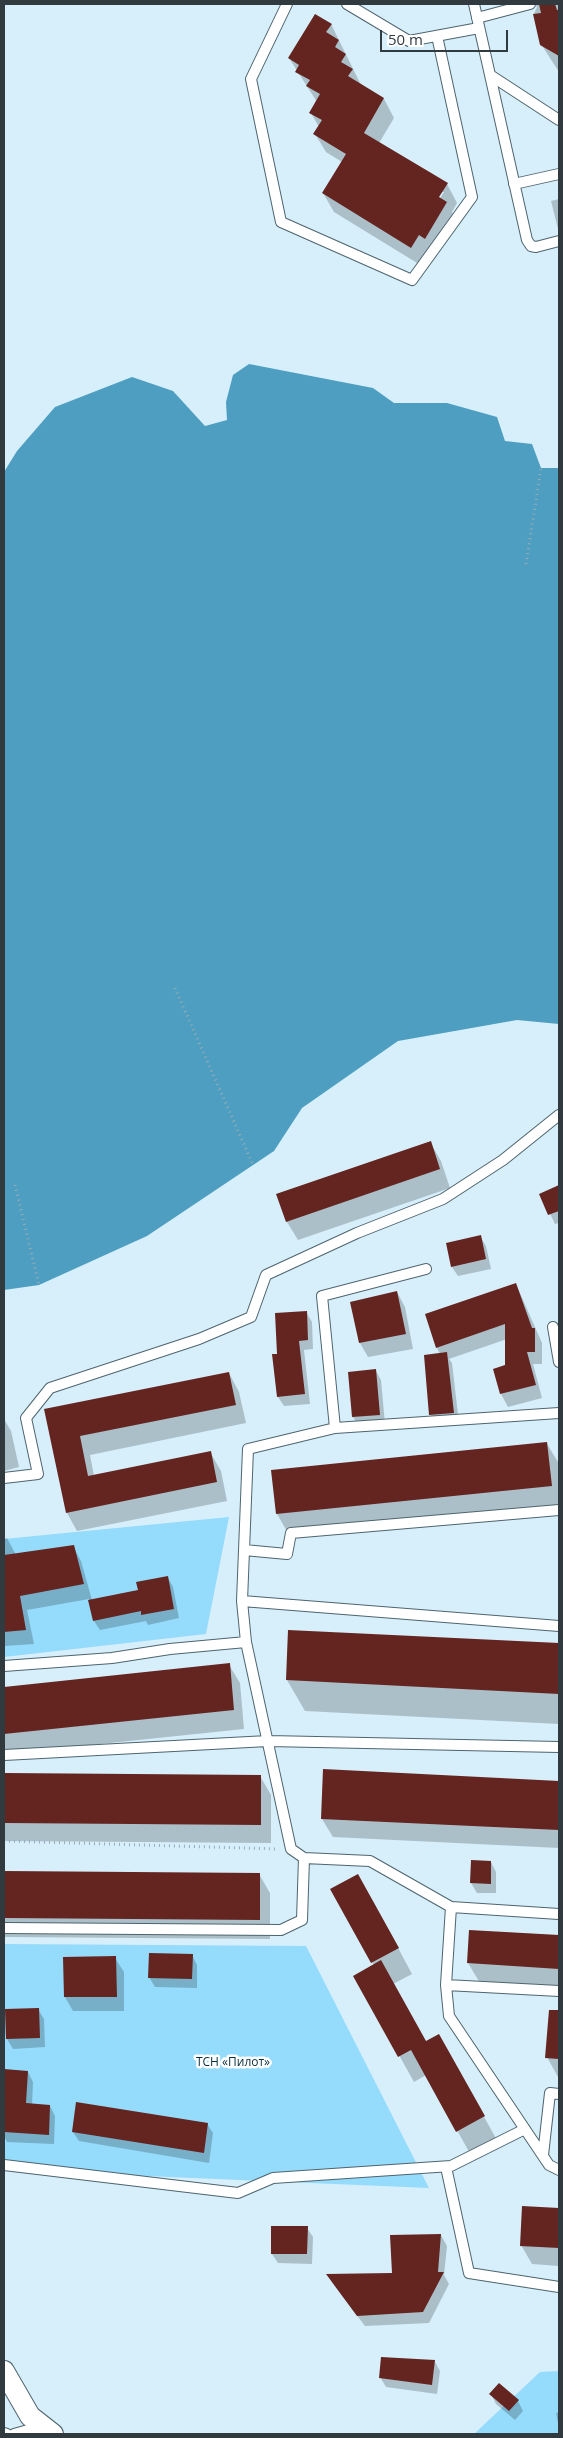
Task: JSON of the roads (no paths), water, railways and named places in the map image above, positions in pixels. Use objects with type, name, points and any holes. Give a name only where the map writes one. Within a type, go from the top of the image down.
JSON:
[{"type":"street","points":[[4,2371],[30,2416],[47,2430]]},
{"type":"lane","points":[[287,4],[251,79],[281,222],[412,280],[472,197],[437,36]]},
{"type":"lane","points":[[347,4],[410,41],[437,36],[530,4]]},
{"type":"lane","points":[[474,4],[527,240],[531,246],[559,241]]},
{"type":"lane","points":[[490,75],[559,120]]},
{"type":"lane","points":[[514,184],[559,174]]},
{"type":"lane","points":[[4,1478],[38,1474],[26,1418],[50,1388],[199,1339],[252,1317],[266,1275],[356,1233],[443,1199],[503,1160],[559,1115]]},
{"type":"lane","points":[[335,1428],[322,1296],[426,1269]]},
{"type":"lane","points":[[553,1328],[559,1362]]},
{"type":"lane","points":[[559,1412],[335,1428],[248,1449],[242,1601],[246,1642],[291,1849],[304,1858],[370,1861],[450,1907],[559,1914]]},
{"type":"lane","points":[[244,1550],[287,1554],[292,1533],[559,1510]]},
{"type":"lane","points":[[242,1601],[559,1626]]},
{"type":"lane","points":[[4,1666],[112,1658],[170,1649],[246,1642]]},
{"type":"lane","points":[[4,1755],[268,1741],[559,1747]]},
{"type":"lane","points":[[4,1928],[281,1930],[302,1920],[304,1858]]},
{"type":"lane","points":[[450,1907],[446,1984],[449,2016],[549,2165],[559,2170]]},
{"type":"lane","points":[[446,1984],[559,1991]]},
{"type":"lane","points":[[543,2155],[550,2093],[559,2094]]},
{"type":"lane","points":[[4,2165],[238,2193],[273,2178],[451,2166],[526,2129]]},
{"type":"lane","points":[[446,2167],[469,2273],[559,2287]]},
{"type":"lane","points":[[14,2434],[47,2430]]},
{"type":"park label","name":"ТСН «Пилот»","points":[[233,2063]]}]
